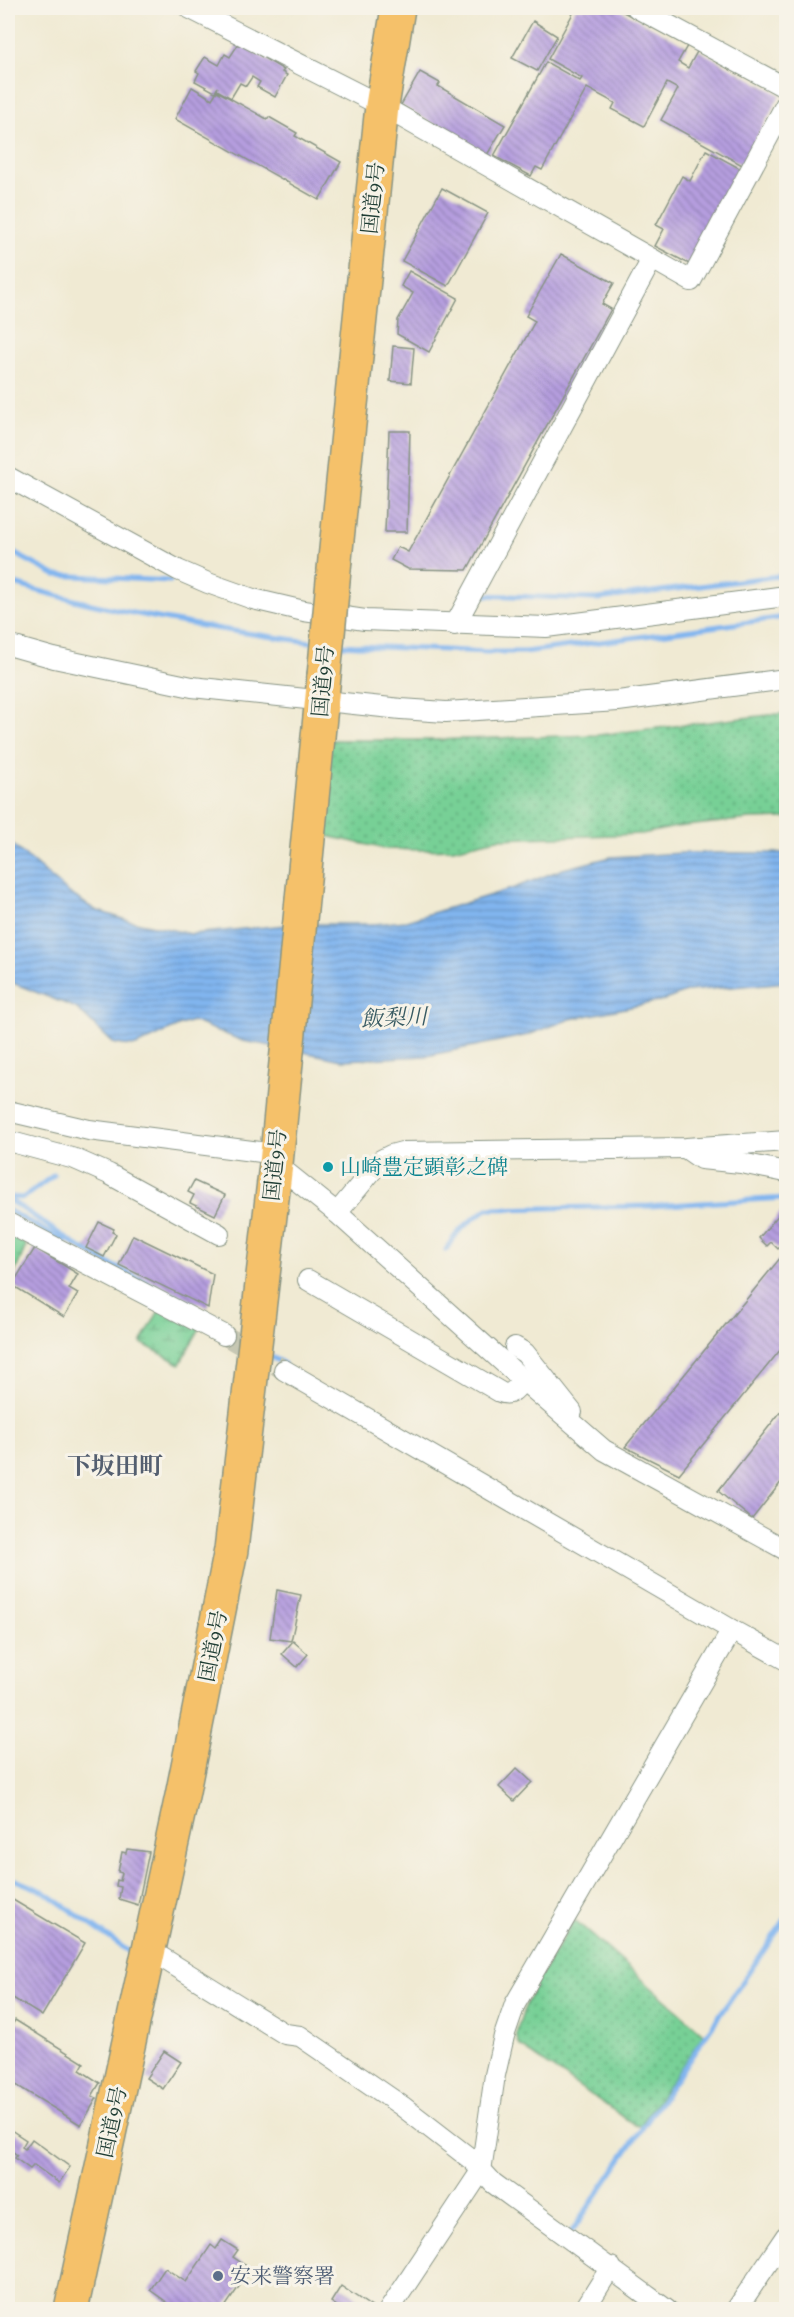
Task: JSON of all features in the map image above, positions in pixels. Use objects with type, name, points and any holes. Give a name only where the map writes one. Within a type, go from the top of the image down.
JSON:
[{"type":"highway","name":"国道9号","points":[[71,2310],[197,1722],[231,1550],[276,1154],[382,106],[398,8]]},
{"type":"street","points":[[189,8],[382,106],[691,281],[786,104]]},
{"type":"street","points":[[637,8],[786,88]]},
{"type":"street","points":[[455,625],[652,259]]},
{"type":"street","points":[[8,477],[178,570],[230,592],[304,611],[365,620],[546,627],[786,596]]},
{"type":"street","points":[[8,645],[54,658],[192,687],[322,696],[446,712],[618,701],[786,679]]},
{"type":"street","points":[[8,1111],[89,1130],[276,1154],[523,1380],[604,1450],[786,1550]]},
{"type":"street","points":[[8,1141],[75,1159],[109,1174],[219,1234]]},
{"type":"street","points":[[338,1213],[381,1160],[402,1152],[686,1148],[786,1141]]},
{"type":"street","points":[[686,1148],[701,1159],[741,1163],[786,1172]]},
{"type":"street","points":[[8,1223],[224,1335]]},
{"type":"street","points":[[308,1280],[500,1392],[505,1394],[513,1392],[523,1380]]},
{"type":"street","points":[[515,1347],[525,1353],[565,1400],[591,1438]]},
{"type":"street","points":[[284,1370],[786,1660]]},
{"type":"street","points":[[389,2310],[481,2171],[495,2075],[515,2004],[732,1630]]},
{"type":"street","points":[[148,1949],[285,2034],[300,2036],[327,2053],[402,2106],[472,2160],[493,2183],[612,2267],[667,2310]]},
{"type":"street","points":[[736,2310],[786,2236]]},
{"type":"street","points":[[584,2310],[612,2267]]},
{"type":"green space","points":[[786,713],[786,818],[751,819],[676,827],[642,834],[497,839],[453,849],[386,849],[313,833],[322,740],[429,740],[598,735]]},
{"type":"green space","points":[[8,1235],[25,1243],[26,1246],[8,1289]]},
{"type":"green space","points":[[161,1307],[200,1328],[180,1364],[141,1343]]},
{"type":"green space","points":[[576,1921],[703,2033],[640,2126],[635,2125],[520,2046],[518,2041],[520,2019],[526,2005],[572,1923]]},
{"type":"water","points":[[8,841],[69,893],[95,910],[126,920],[191,934],[297,924],[284,1048],[243,1041],[192,1021],[136,1046],[113,1043],[76,1008],[8,981]]},
{"type":"water","name":"飯梨川","points":[[684,853],[786,853],[786,982],[688,991],[665,1000],[570,1019],[528,1035],[426,1056],[342,1060],[289,1049],[301,924],[374,924],[406,921],[514,888],[563,869],[611,857]]},
{"type":"building","points":[[576,8],[616,8],[687,46],[678,62],[688,68],[698,50],[780,95],[742,165],[661,120],[678,89],[667,83],[644,126],[612,109],[615,103],[587,88],[542,170],[536,167],[531,176],[494,156],[546,62],[580,81],[582,78],[548,59]]},
{"type":"building","points":[[533,21],[557,36],[537,71],[512,58]]},
{"type":"building","points":[[239,43],[284,70],[282,72],[287,75],[275,97],[257,87],[260,82],[252,77],[246,86],[240,83],[231,98],[217,90],[218,87],[215,92],[195,81],[199,73],[196,71],[205,57],[219,65],[225,54],[230,57]]},
{"type":"building","points":[[420,72],[440,83],[438,86],[505,125],[487,155],[401,105]]},
{"type":"building","points":[[192,87],[212,99],[217,91],[267,119],[269,117],[297,133],[295,136],[341,162],[319,200],[175,119]]},
{"type":"building","points":[[706,150],[741,169],[691,265],[655,246],[664,229],[656,225],[682,176],[690,181]]},
{"type":"building","points":[[442,188],[488,213],[448,286],[402,261]]},
{"type":"building","points":[[561,254],[614,283],[602,304],[611,309],[467,570],[408,569],[391,560],[398,547],[408,552],[535,321],[526,316]]},
{"type":"building","points":[[409,271],[458,298],[429,352],[397,334],[398,320],[413,293],[401,286]]},
{"type":"building","points":[[393,346],[414,348],[411,383],[390,381]]},
{"type":"building","points":[[389,431],[410,431],[407,532],[385,532]]},
{"type":"building","points":[[194,1181],[225,1195],[215,1215],[190,1203],[194,1195],[188,1192]]},
{"type":"building","points":[[786,1206],[786,1240],[778,1249],[771,1242],[767,1246],[759,1238]]},
{"type":"building","points":[[99,1222],[114,1229],[112,1232],[116,1234],[104,1257],[86,1248]]},
{"type":"building","points":[[133,1235],[213,1274],[208,1308],[119,1265]]},
{"type":"building","points":[[35,1248],[78,1274],[69,1289],[78,1294],[64,1317],[12,1285]]},
{"type":"building","points":[[786,1251],[786,1343],[679,1474],[625,1447]]},
{"type":"building","points":[[786,1405],[786,1476],[752,1519],[718,1491]]},
{"type":"building","points":[[277,1590],[301,1595],[291,1641],[270,1638]]},
{"type":"building","points":[[293,1641],[308,1654],[297,1667],[282,1654]]},
{"type":"building","points":[[517,1768],[532,1782],[514,1801],[499,1787]]},
{"type":"building","points":[[127,1849],[149,1852],[138,1905],[119,1899],[121,1887],[116,1886],[122,1873],[118,1872],[122,1852],[126,1853]]},
{"type":"building","points":[[8,1897],[85,1943],[42,2016],[8,1995]]},
{"type":"building","points":[[15,2020],[84,2063],[80,2070],[100,2083],[92,2096],[97,2098],[81,2125],[8,2080],[8,2032]]},
{"type":"building","points":[[164,2051],[181,2062],[163,2089],[146,2078]]},
{"type":"building","points":[[8,2128],[26,2140],[22,2147],[25,2149],[32,2139],[70,2167],[59,2183],[34,2165],[30,2169],[15,2158],[17,2155],[8,2148]]},
{"type":"building","name":"安来警察署","points":[[222,2240],[238,2250],[233,2257],[251,2269],[223,2310],[164,2310],[168,2303],[150,2290],[165,2268],[186,2282],[211,2245],[216,2249]]},
{"type":"building","points":[[341,2286],[376,2310],[343,2310],[331,2302]]},
{"type":"waterway","points":[[8,550],[55,575],[170,581]]},
{"type":"waterway","points":[[483,595],[597,599],[786,575]]},
{"type":"waterway","points":[[8,582],[45,593],[162,619],[318,643]]},
{"type":"waterway","points":[[339,645],[525,652],[786,617]]},
{"type":"waterway","points":[[8,1197],[23,1198],[54,1175]]},
{"type":"waterway","points":[[446,1250],[459,1232],[487,1209],[650,1206],[786,1198]]},
{"type":"waterway","points":[[8,1200],[95,1256],[193,1305],[199,1314]]},
{"type":"waterway","points":[[8,1210],[64,1242]]},
{"type":"waterway","points":[[266,1354],[284,1364]]},
{"type":"waterway","points":[[8,1877],[43,1891],[128,1951]]},
{"type":"waterway","points":[[572,2231],[786,1918]]},
{"type":"waterway","points":[[671,2302],[681,2310]]},
{"type":"tunnel","points":[[224,1335],[284,1370]]},
{"type":"place","name":"山崎豊定顕彰之碑","points":[[328,1167]]},
{"type":"place","name":"安来警察署","points":[[218,2276]]},
{"type":"district","name":"下坂田町","points":[[115,1466]]}]
